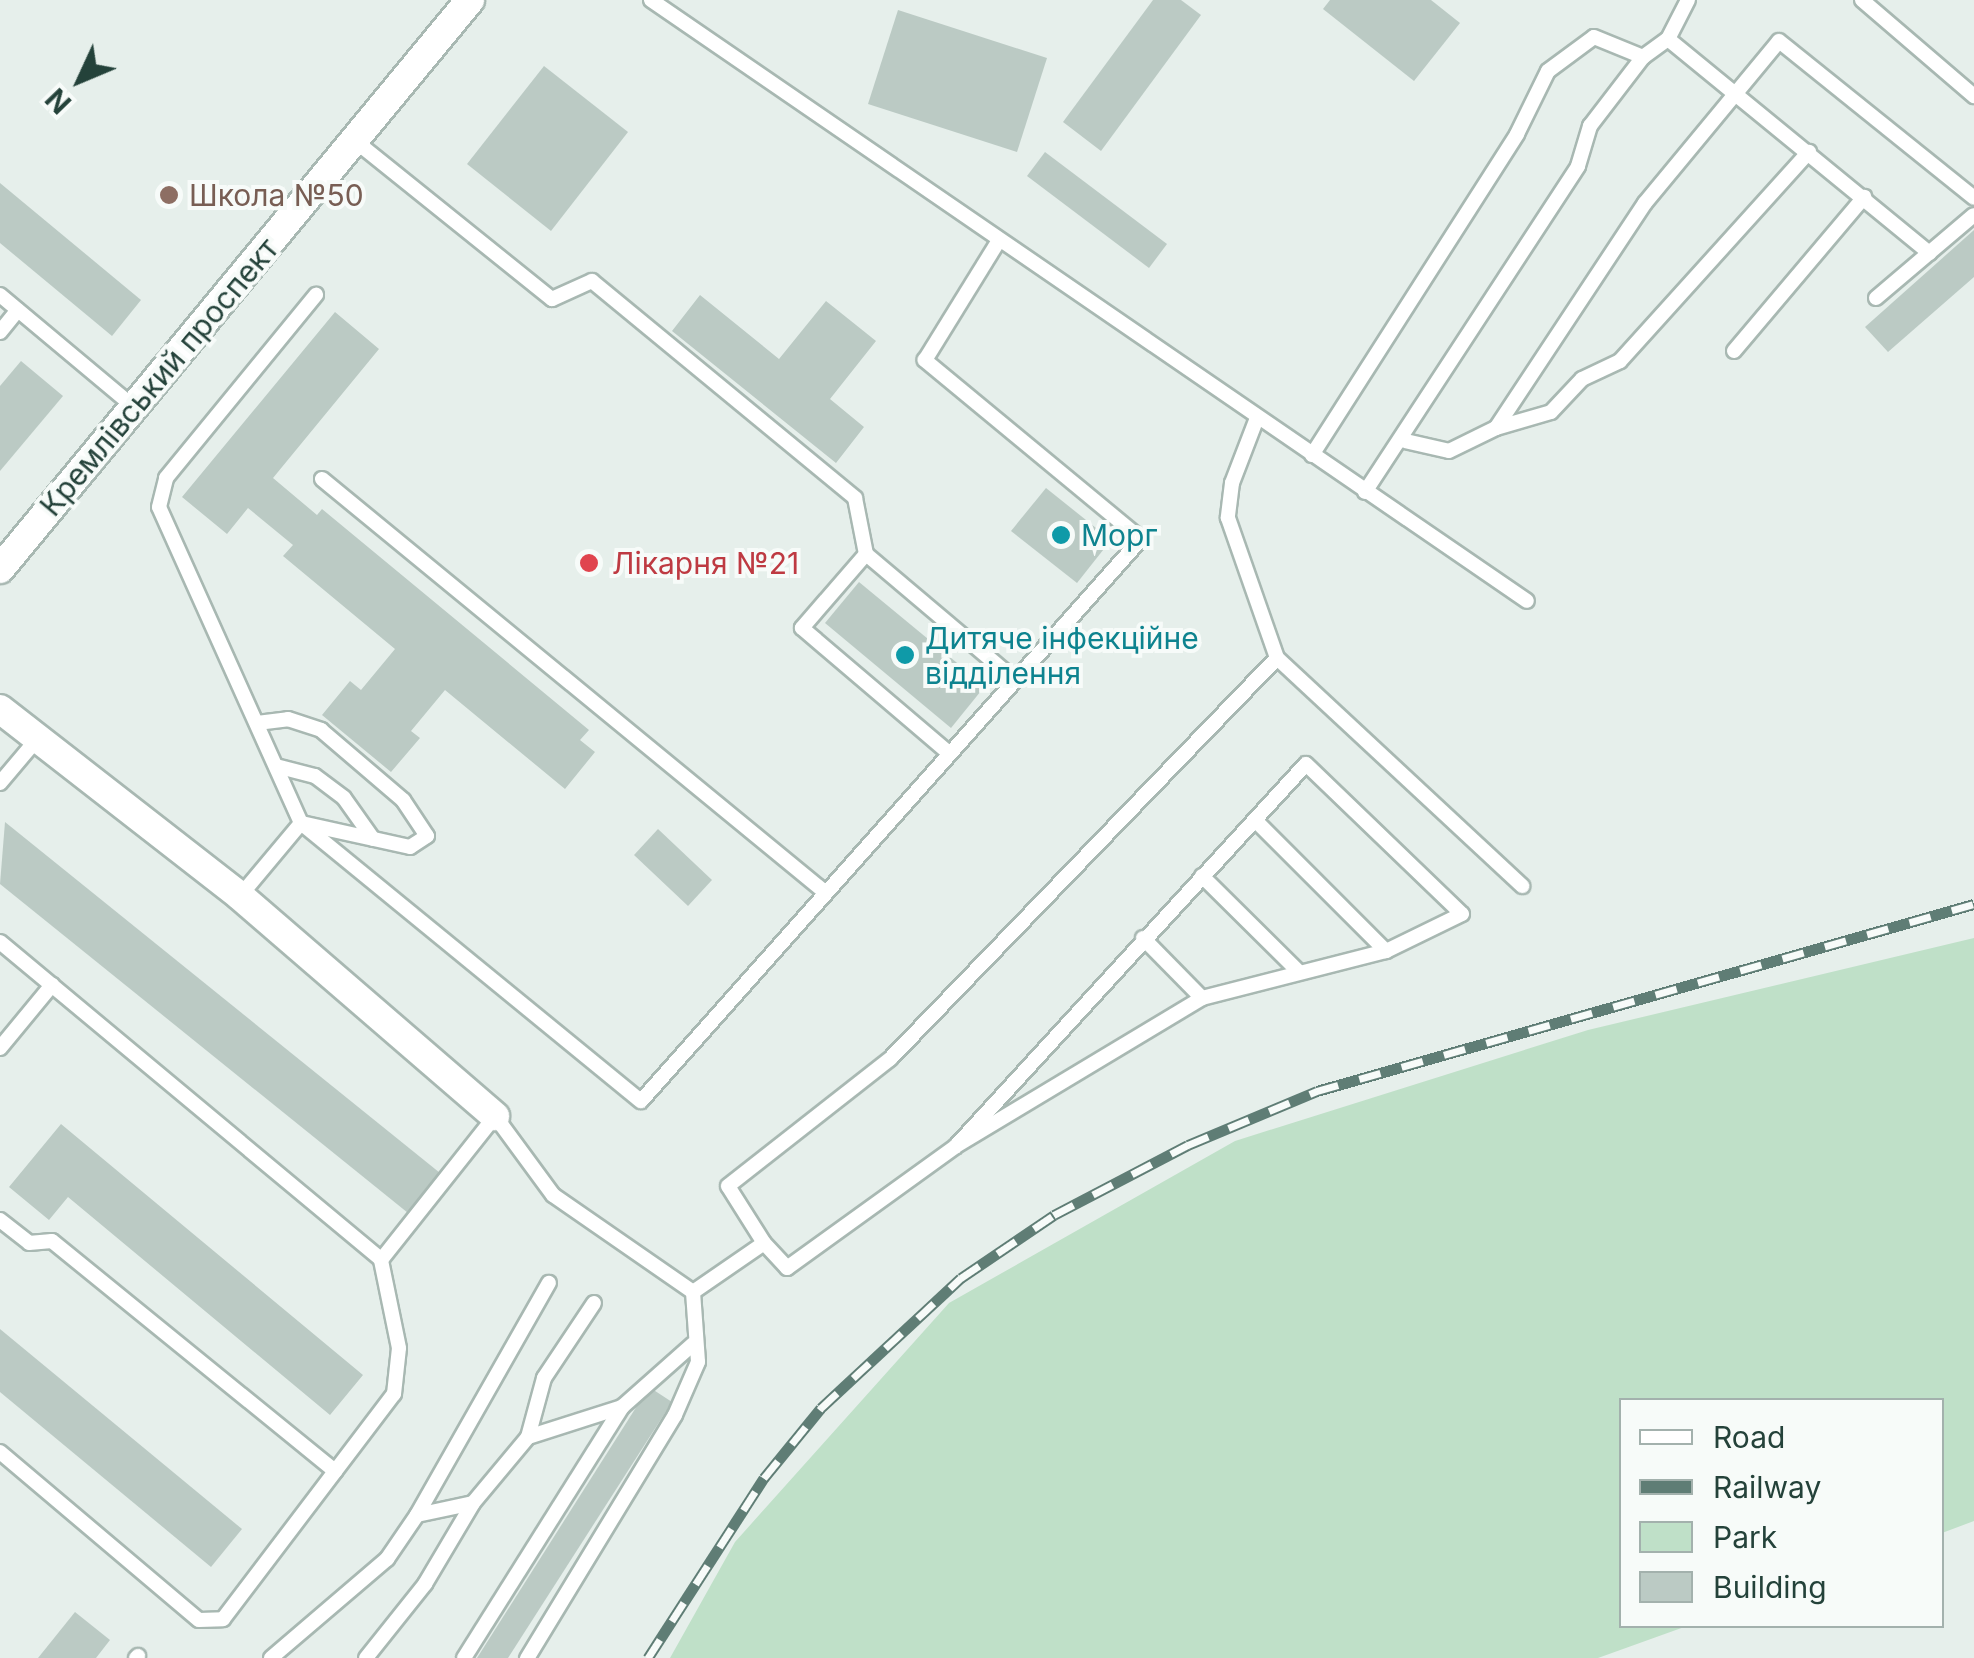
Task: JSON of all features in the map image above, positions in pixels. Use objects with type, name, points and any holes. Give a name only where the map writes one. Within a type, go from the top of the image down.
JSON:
[{"type":"street","name":"Кремлівський проспект","points":[[0,569],[470,0]]},
{"type":"street","points":[[0,709],[240,896],[495,1116]]},
{"type":"lane","points":[[651,0],[1527,601]]},
{"type":"lane","points":[[1365,492],[1578,166],[1590,126],[1643,57],[1668,40],[1688,0]]},
{"type":"lane","points":[[1862,0],[1974,96]]},
{"type":"lane","points":[[1312,455],[1516,134],[1548,71],[1594,38],[1643,57]]},
{"type":"lane","points":[[1668,40],[1929,253]]},
{"type":"lane","points":[[1496,428],[1644,203],[1779,40],[1974,198]]},
{"type":"lane","points":[[354,140],[552,300],[592,280],[855,498],[866,554],[1014,680]]},
{"type":"lane","points":[[1400,440],[1449,451],[1496,428],[1550,412],[1582,379],[1620,361],[1809,152]]},
{"type":"lane","points":[[1734,352],[1864,197]]},
{"type":"lane","points":[[1876,298],[1974,216]]},
{"type":"lane","points":[[316,295],[166,478],[159,507],[300,824],[640,1101],[1141,539],[925,360],[999,240]]},
{"type":"lane","points":[[0,295],[134,407]]},
{"type":"lane","points":[[0,332],[18,310]]},
{"type":"lane","points":[[1257,418],[1232,483],[1228,518],[1276,658],[1522,886]]},
{"type":"lane","points":[[322,479],[826,893]]},
{"type":"lane","points":[[866,554],[802,628],[949,752]]},
{"type":"lane","points":[[956,1146],[1142,938],[1306,764],[1462,914],[1386,951],[1297,970],[1202,998],[956,1146],[787,1268],[764,1243],[728,1186],[890,1059],[1276,658]]},
{"type":"lane","points":[[257,723],[288,718],[321,730],[403,800],[428,836],[410,847],[300,824]]},
{"type":"lane","points":[[0,783],[37,739]]},
{"type":"lane","points":[[276,766],[316,776],[344,798],[373,839]]},
{"type":"lane","points":[[1256,821],[1386,951]]},
{"type":"lane","points":[[240,896],[300,824]]},
{"type":"lane","points":[[1202,876],[1297,970]]},
{"type":"lane","points":[[1142,938],[1202,998]]},
{"type":"lane","points":[[0,942],[380,1260],[399,1348],[394,1394],[223,1619],[199,1620],[0,1452]]},
{"type":"lane","points":[[0,1048],[52,985]]},
{"type":"lane","points":[[380,1260],[495,1116],[553,1194],[693,1292]]},
{"type":"lane","points":[[0,1220],[28,1243],[52,1241],[336,1471]]},
{"type":"lane","points":[[693,1292],[764,1243]]},
{"type":"lane","points":[[271,1658],[388,1559],[417,1515],[548,1283]]},
{"type":"lane","points":[[527,1658],[674,1415],[698,1362],[692,1344],[693,1292]]},
{"type":"lane","points":[[366,1658],[425,1584],[473,1502],[528,1437],[544,1378],[594,1303]]},
{"type":"lane","points":[[464,1658],[622,1407],[692,1344]]},
{"type":"lane","points":[[528,1437],[622,1407]]},
{"type":"lane","points":[[417,1515],[473,1502]]},
{"type":"green space","points":[[1974,938],[1974,1521],[1944,1532],[1944,1398],[1619,1398],[1619,1628],[1681,1628],[1598,1658],[670,1658],[735,1542],[949,1303],[1235,1141],[1588,1030]]},
{"type":"building","points":[[1153,0],[1181,0],[1201,15],[1101,151],[1063,122]]},
{"type":"building","points":[[1330,0],[1431,0],[1460,23],[1414,81],[1323,9]]},
{"type":"building","points":[[898,10],[1047,58],[1017,152],[868,104]]},
{"type":"building","points":[[544,66],[628,132],[551,231],[467,164]]},
{"type":"building","points":[[1045,152],[1167,244],[1149,268],[1027,176]]},
{"type":"building","points":[[0,183],[141,300],[112,336],[0,243]]},
{"type":"building","points":[[1974,230],[1974,277],[1888,352],[1865,327]]},
{"type":"building","points":[[700,295],[779,359],[826,301],[876,341],[830,399],[864,427],[836,463],[672,331]]},
{"type":"building","points":[[335,312],[379,349],[273,478],[317,515],[322,509],[589,730],[580,740],[595,752],[565,789],[445,690],[411,731],[420,738],[391,772],[322,715],[350,681],[361,690],[395,649],[283,556],[293,545],[248,508],[227,534],[182,497]]},
{"type":"building","points":[[21,361],[63,396],[0,471],[0,386]]},
{"type":"building","name":"Морг","points":[[1046,488],[1111,540],[1077,583],[1011,531]]},
{"type":"building","name":"Дитяче інфекційне відділення","points":[[859,582],[985,686],[951,728],[825,623]]},
{"type":"building","points":[[5,822],[445,1177],[413,1217],[0,884]]},
{"type":"building","points":[[658,829],[712,880],[688,906],[634,855]]},
{"type":"building","points":[[61,1124],[363,1375],[330,1415],[68,1197],[49,1220],[9,1187]]},
{"type":"building","points":[[0,1329],[242,1529],[211,1567],[0,1392]]},
{"type":"building","points":[[649,1387],[672,1402],[508,1658],[477,1658]]},
{"type":"building","points":[[75,1612],[110,1640],[96,1658],[38,1658]]},
{"type":"railway","points":[[648,1658],[764,1478],[821,1408],[961,1278],[1054,1215],[1188,1145],[1317,1091],[1974,904]]},
{"type":"place","name":"Школа №50","points":[[169,195]]},
{"type":"place","name":"Морг","points":[[1061,535]]},
{"type":"place","name":"Лікарня №21","points":[[589,563]]},
{"type":"place","name":"Дитяче інфекційне відділення","points":[[905,655]]}]
